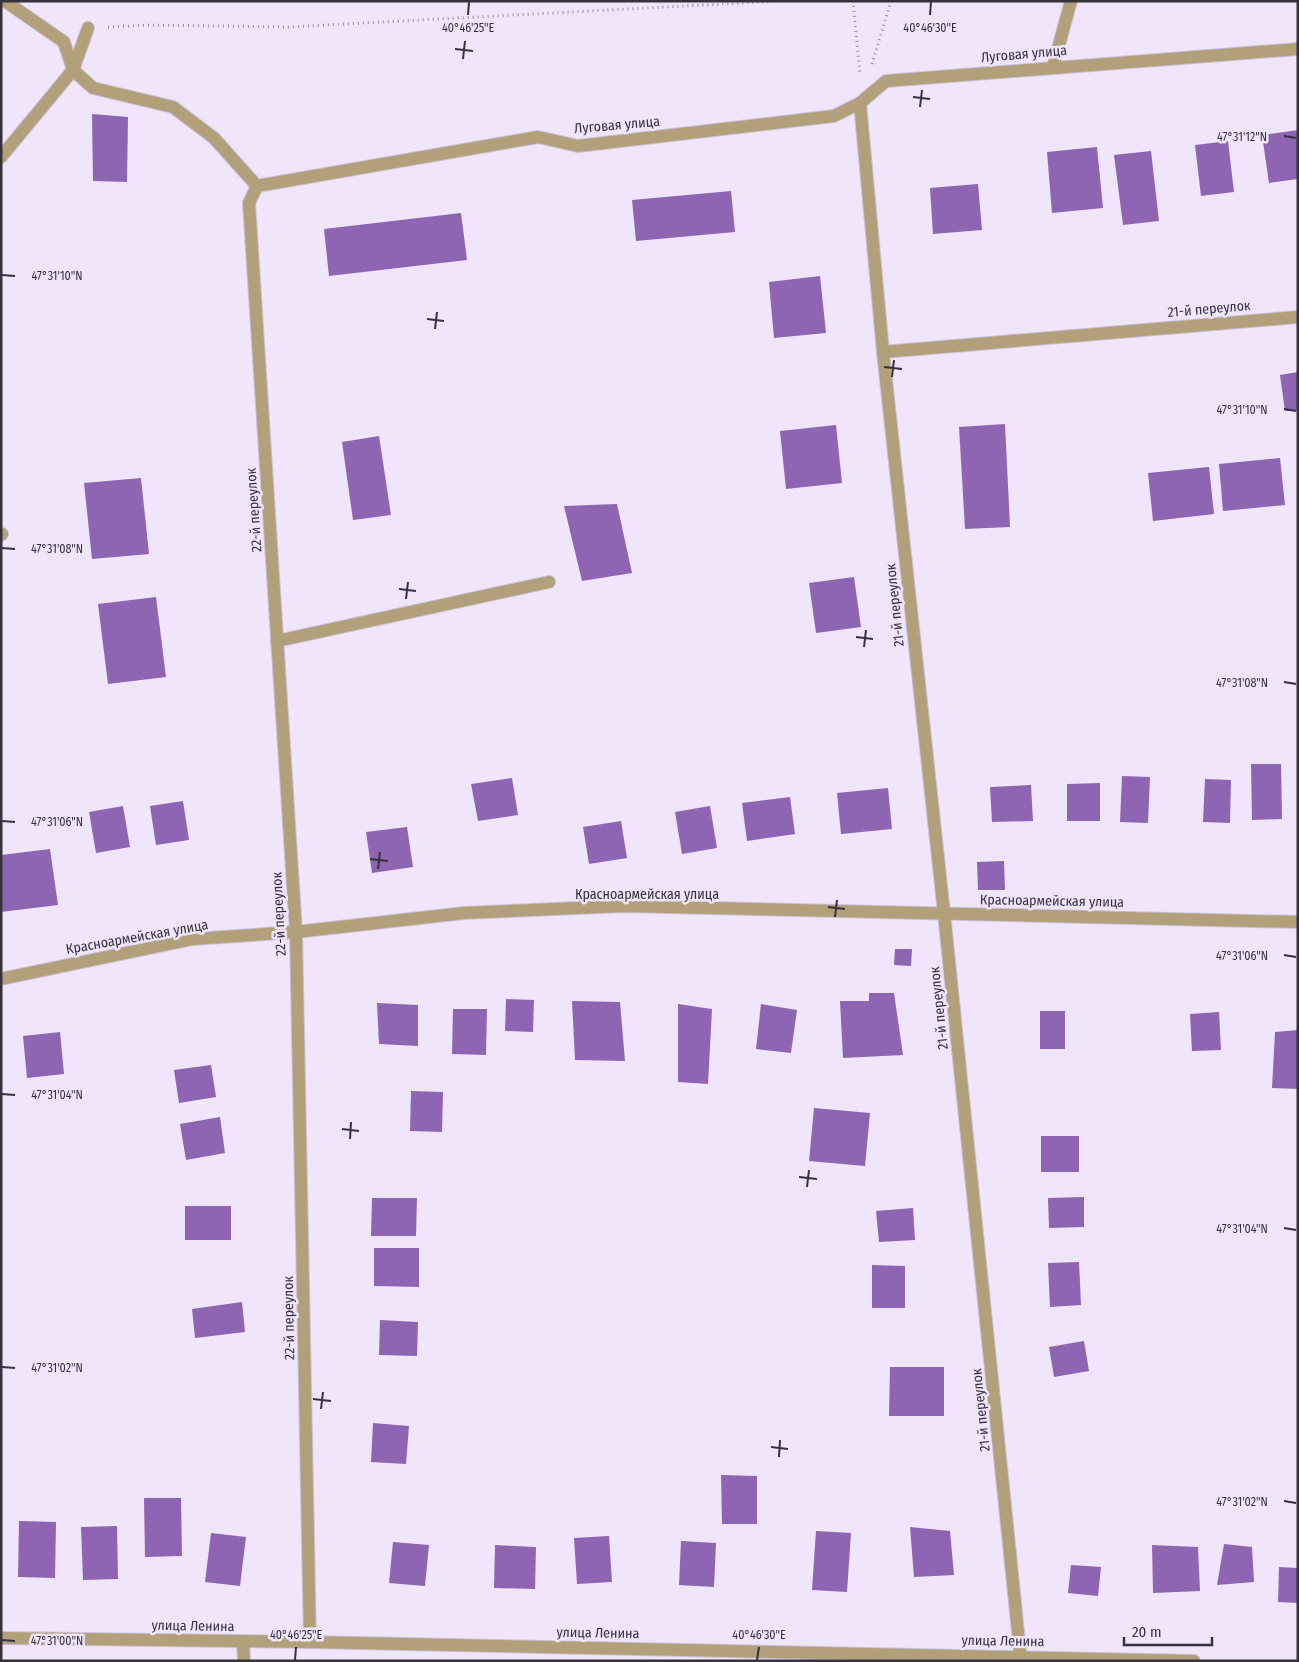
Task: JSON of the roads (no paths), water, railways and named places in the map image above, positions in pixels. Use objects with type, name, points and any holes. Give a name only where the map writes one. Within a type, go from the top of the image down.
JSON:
[{"type":"street","points":[[5,1],[64,42],[74,70],[94,88],[173,107],[214,138],[257,186]]},
{"type":"street","points":[[1054,67],[1071,1]]},
{"type":"street","points":[[1,157],[74,70],[88,28]]},
{"type":"street","name":"Луговая улица","points":[[257,186],[538,137],[578,146],[834,116],[860,103],[886,81],[1298,49]]},
{"type":"street","name":"21-й переулок","points":[[860,103],[883,352],[944,913],[1021,1659]]},
{"type":"street","name":"22-й переулок","points":[[257,186],[249,203],[296,932],[310,1642]]},
{"type":"street","name":"21-й переулок","points":[[883,352],[1298,317]]},
{"type":"street","points":[[277,641],[549,582]]},
{"type":"street","name":"Красноармейская улица","points":[[1,979],[193,939],[296,932],[464,913],[624,906],[1298,922]]},
{"type":"street","name":"улица Ленина","points":[[1,1638],[310,1642],[1021,1659],[1194,1661]]},
{"type":"street","points":[[243,1642],[244,1661]]}]
